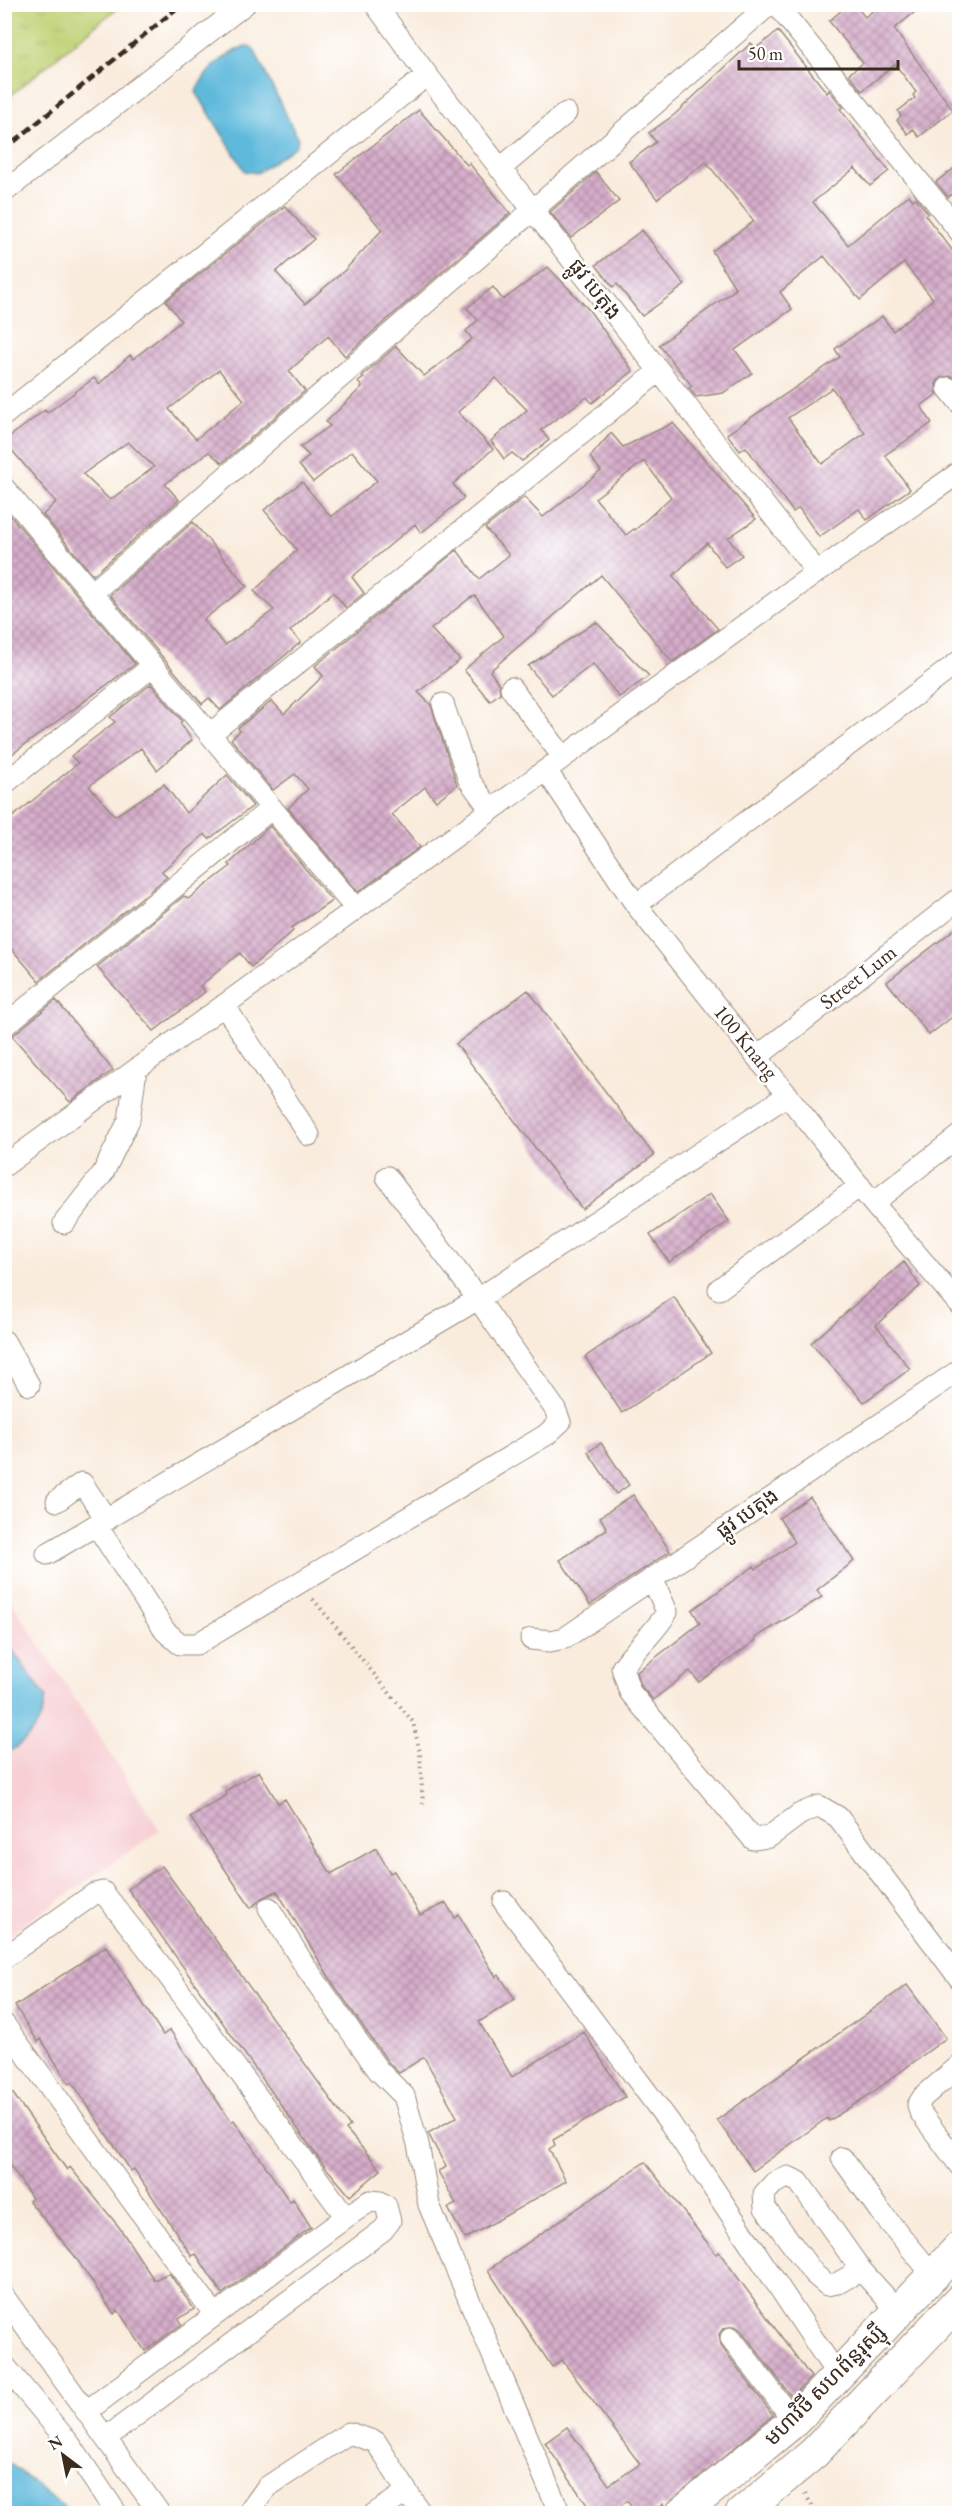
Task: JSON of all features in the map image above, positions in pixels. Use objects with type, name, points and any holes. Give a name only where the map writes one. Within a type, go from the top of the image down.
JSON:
[{"type":"highway","name":"មហាវិថី សហព័ន្ធរុស្ស៊ី","points":[[681,2514],[794,2421],[960,2247]]},
{"type":"highway","name":"មហាវិថី សហព័ន្ធរុស្ស៊ី","points":[[741,2514],[814,2453],[960,2300]]},
{"type":"street","points":[[4,192],[245,4]]},
{"type":"street","name":"ផ្លូវ បេតុង","points":[[375,4],[500,169],[817,572]]},
{"type":"street","points":[[92,593],[770,4]]},
{"type":"street","points":[[776,4],[960,232]]},
{"type":"street","points":[[4,416],[427,75]]},
{"type":"street","points":[[500,169],[566,113]]},
{"type":"street","points":[[210,734],[659,371]]},
{"type":"street","points":[[4,1166],[817,572],[960,472]]},
{"type":"street","points":[[4,488],[356,909]]},
{"type":"street","points":[[636,905],[960,661]]},
{"type":"street","points":[[4,784],[153,666]]},
{"type":"street","points":[[510,688],[563,757]]},
{"type":"street","points":[[443,704],[469,780],[491,810]]},
{"type":"street","name":"100 Knang","points":[[546,770],[636,905],[873,1203],[960,1305]]},
{"type":"street","points":[[4,1026],[272,808]]},
{"type":"street","name":"Street Lum","points":[[757,1057],[960,898]]},
{"type":"street","points":[[224,1005],[309,1135]]},
{"type":"street","points":[[64,1223],[103,1173],[129,1120],[136,1070]]},
{"type":"street","points":[[47,1554],[478,1299],[788,1095]]},
{"type":"street","points":[[873,1203],[960,1135]]},
{"type":"street","points":[[57,1502],[82,1484],[165,1631],[180,1644],[197,1644],[546,1435],[560,1422],[555,1409],[478,1299],[387,1177]]},
{"type":"street","points":[[719,1289],[860,1186]]},
{"type":"street","points":[[4,1341],[29,1385]]},
{"type":"street","name":"ផ្លូវ បេតុង","points":[[531,1639],[550,1641],[565,1638],[960,1370]]},
{"type":"street","points":[[652,1578],[668,1612],[658,1628],[633,1651],[622,1668],[630,1692],[753,1839],[769,1837],[800,1814],[819,1806],[838,1817],[960,1979]]},
{"type":"street","points":[[4,1958],[94,1894],[103,1892],[158,1962],[346,2217]]},
{"type":"street","points":[[504,1902],[670,2123],[828,2361],[840,2373]]},
{"type":"street","points":[[269,1908],[305,1966],[371,2060],[404,2096],[418,2144],[429,2205],[560,2514]]},
{"type":"street","points":[[4,2024],[215,2315]]},
{"type":"street","points":[[960,2065],[923,2097],[918,2105],[920,2112],[960,2166]]},
{"type":"street","points":[[842,2158],[879,2210],[933,2275]]},
{"type":"street","points":[[861,2270],[838,2283],[826,2285],[813,2274],[765,2208],[764,2194],[774,2183],[788,2177],[799,2182],[861,2270],[898,2311]]},
{"type":"street","points":[[87,2411],[346,2217],[370,2201],[380,2202],[386,2206],[390,2221],[383,2230],[106,2438]]},
{"type":"street","points":[[4,2297],[160,2514]]},
{"type":"street","points":[[731,2338],[794,2421]]},
{"type":"street","points":[[4,2365],[69,2443],[117,2514]]},
{"type":"street","points":[[254,2514],[252,2508],[267,2487],[349,2433],[376,2442],[421,2514]]},
{"type":"street","points":[[374,2514],[407,2492]]},
{"type":"path","points":[[301,1583],[346,1642],[413,1722],[420,1753],[423,1807]]},
{"type":"shaded area","points":[[4,1590],[160,1830],[5,1938],[4,1938]]},
{"type":"green space","points":[[5,4],[121,4],[121,5],[5,100]]},
{"type":"water","points":[[245,46],[253,48],[298,139],[296,146],[257,173],[245,171],[196,92],[204,78],[216,65]]},
{"type":"water","points":[[4,1639],[46,1697],[38,1724],[33,1731],[5,1754]]},
{"type":"water","points":[[4,2460],[12,2465],[71,2513],[5,2513]]},
{"type":"building","points":[[849,4],[854,4],[865,17],[881,4],[925,4],[894,29],[953,110],[919,137],[913,129],[908,134],[897,120],[901,116],[898,111],[915,98],[913,95],[916,92],[895,64],[862,91],[849,74],[863,63],[829,21]]},
{"type":"building","points":[[778,31],[827,93],[829,90],[843,107],[840,109],[889,171],[870,186],[855,168],[813,202],[848,245],[909,195],[913,200],[916,198],[928,213],[925,215],[960,260],[960,382],[952,376],[940,378],[936,384],[937,394],[921,406],[932,423],[885,455],[910,489],[867,520],[859,509],[819,537],[799,508],[793,512],[746,447],[740,451],[727,434],[840,357],[835,349],[882,316],[893,331],[933,299],[904,263],[860,300],[824,256],[780,292],[792,309],[735,350],[752,373],[723,393],[696,397],[689,388],[692,386],[659,345],[736,289],[712,251],[754,221],[706,162],[657,199],[629,162],[656,142],[649,133],[674,115],[751,43],[756,48]],"holes":[[[832,388],[865,433],[822,464],[788,418]]]},
{"type":"building","points":[[419,110],[467,165],[469,163],[510,213],[345,356],[328,336],[289,371],[305,391],[222,463],[209,452],[165,484],[179,500],[93,575],[43,515],[56,502],[4,441],[45,410],[47,413],[94,378],[99,384],[130,355],[133,359],[181,321],[166,301],[285,206],[314,239],[276,272],[305,304],[344,271],[382,230],[336,174]],"holes":[[[219,370],[244,400],[196,439],[169,409]],[[128,442],[154,467],[110,500],[83,474]]]},
{"type":"building","points":[[960,164],[960,188],[948,197],[936,182]]},
{"type":"building","points":[[596,172],[619,201],[571,238],[550,212]]},
{"type":"building","points":[[642,230],[685,285],[642,316],[617,284],[613,287],[596,265]]},
{"type":"building","points":[[548,267],[589,310],[633,371],[592,403],[587,397],[541,430],[549,440],[522,461],[512,453],[504,459],[491,441],[527,410],[496,378],[458,412],[493,449],[453,484],[464,498],[421,533],[415,524],[352,577],[364,593],[346,608],[333,592],[290,631],[301,642],[220,710],[209,698],[202,704],[110,595],[193,522],[247,586],[203,620],[225,645],[274,610],[254,591],[297,550],[264,510],[302,482],[331,517],[377,481],[352,451],[313,482],[299,465],[309,456],[300,447],[330,426],[326,422],[362,387],[358,382],[364,378],[362,376],[396,346],[424,376],[472,339],[466,331],[478,320],[467,308],[493,287],[503,300]]},
{"type":"building","points":[[673,423],[756,519],[728,538],[742,555],[725,567],[707,543],[673,576],[718,629],[672,662],[601,575],[490,671],[499,684],[500,693],[490,701],[464,670],[504,636],[475,596],[470,598],[431,629],[460,660],[418,692],[431,705],[457,785],[436,801],[425,787],[392,814],[420,847],[358,892],[288,808],[308,789],[295,774],[273,790],[231,739],[240,731],[238,728],[272,701],[284,714],[323,676],[315,666],[457,550],[479,579],[509,555],[485,528],[524,497],[543,517],[601,471],[590,457],[611,433],[623,447]],"holes":[[[644,461],[671,497],[635,530],[626,535],[595,498]]]},
{"type":"building","points":[[4,508],[135,664],[4,760]]},
{"type":"building","points":[[596,622],[649,676],[619,697],[593,664],[552,695],[528,666]]},
{"type":"building","points":[[151,684],[182,721],[180,723],[192,740],[157,770],[141,748],[89,786],[115,816],[164,784],[186,813],[227,775],[253,806],[209,839],[205,834],[162,871],[167,877],[39,981],[4,940],[4,824],[78,763],[71,756],[115,722],[110,717]]},
{"type":"building","points":[[270,826],[332,901],[291,928],[293,931],[251,967],[240,953],[200,986],[205,992],[154,1031],[97,967],[184,896],[188,899],[231,866],[229,864]]},
{"type":"building","points":[[960,925],[960,1011],[929,1035],[887,982]]},
{"type":"building","points":[[528,990],[654,1155],[582,1209],[456,1044]]},
{"type":"building","points":[[56,1000],[113,1070],[70,1102],[12,1036]]},
{"type":"building","points":[[710,1194],[729,1221],[669,1262],[650,1235]]},
{"type":"building","points":[[904,1262],[920,1286],[876,1325],[910,1369],[864,1402],[811,1343]]},
{"type":"building","points":[[674,1297],[711,1353],[622,1413],[585,1357]]},
{"type":"building","points":[[601,1443],[629,1485],[616,1494],[588,1452]]},
{"type":"building","points":[[633,1495],[670,1551],[590,1605],[560,1560],[607,1529],[600,1517]]},
{"type":"building","points":[[810,1497],[854,1561],[817,1590],[822,1597],[755,1638],[756,1640],[699,1682],[690,1671],[653,1700],[641,1686],[637,1672],[700,1623],[692,1610],[754,1566],[756,1569],[795,1542],[779,1518]]},
{"type":"building","points":[[259,1771],[278,1803],[285,1799],[331,1874],[376,1848],[390,1873],[394,1871],[420,1915],[446,1903],[455,1918],[459,1915],[496,1977],[499,1975],[515,1999],[479,2022],[512,2077],[584,2032],[625,2097],[553,2140],[555,2145],[549,2149],[566,2181],[465,2239],[448,2208],[456,2204],[438,2171],[446,2167],[428,2133],[457,2117],[424,2057],[399,2073],[388,2062],[334,1985],[277,1891],[262,1898],[251,1908],[190,1817],[227,1795],[225,1791]]},
{"type":"building","points":[[162,1866],[350,2126],[346,2129],[381,2170],[350,2196],[322,2163],[128,1889]]},
{"type":"building","points":[[106,1946],[163,2035],[170,2030],[231,2122],[234,2120],[290,2202],[293,2199],[311,2227],[222,2294],[196,2254],[192,2256],[134,2169],[131,2171],[72,2082],[69,2084],[41,2039],[38,2042],[15,2006]]},
{"type":"building","points":[[907,1985],[946,2038],[869,2095],[829,2121],[827,2118],[753,2171],[717,2120]]},
{"type":"building","points":[[4,2081],[67,2170],[70,2167],[119,2227],[154,2280],[169,2273],[194,2309],[179,2319],[182,2324],[145,2351],[118,2310],[114,2314],[74,2255],[29,2201],[32,2198],[4,2157]]},
{"type":"building","points":[[645,2162],[716,2254],[719,2252],[811,2377],[792,2397],[741,2330],[735,2326],[724,2328],[719,2334],[721,2346],[773,2415],[665,2507],[663,2504],[650,2514],[637,2514],[627,2501],[609,2514],[593,2514],[545,2443],[567,2427],[609,2485],[640,2464],[562,2360],[552,2367],[488,2270]]},
{"type":"railway","points":[[4,150],[182,4]]}]
